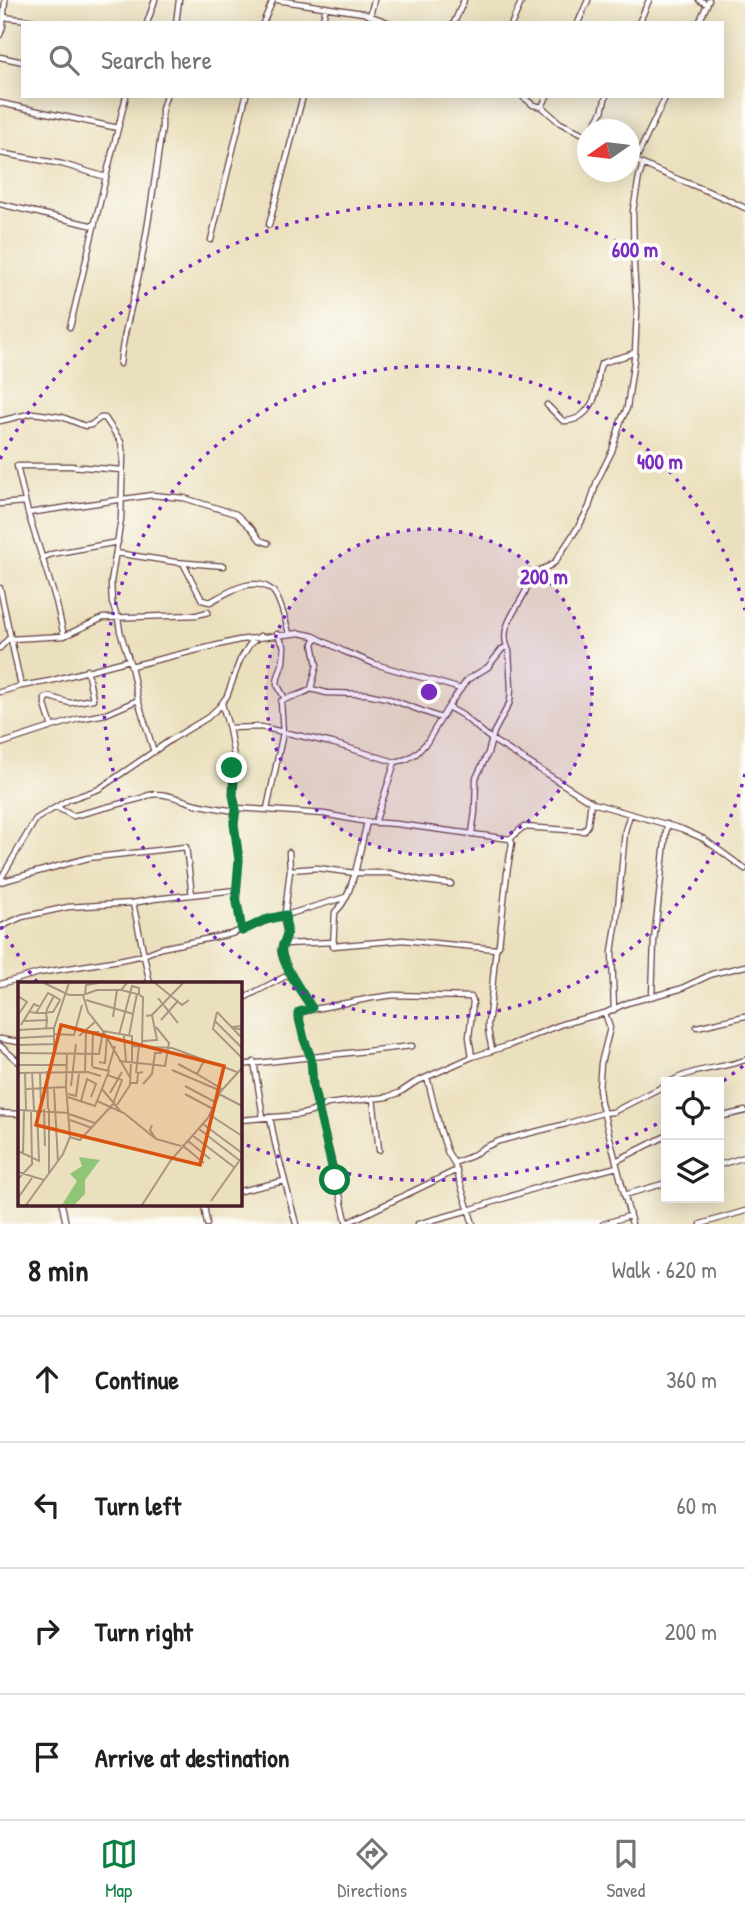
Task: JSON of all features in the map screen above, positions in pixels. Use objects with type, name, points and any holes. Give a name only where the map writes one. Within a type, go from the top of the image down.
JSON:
[{"type":"street","points":[[0,35],[5,0]]},
{"type":"street","points":[[149,21],[155,0]]},
{"type":"street","points":[[176,21],[179,0]]},
{"type":"street","points":[[264,21],[275,0],[304,2],[384,21]]},
{"type":"street","points":[[370,16],[374,0]]},
{"type":"street","points":[[455,21],[464,0]]},
{"type":"street","points":[[513,21],[522,0]]},
{"type":"street","points":[[579,21],[588,0]]},
{"type":"street","points":[[640,21],[649,0]]},
{"type":"street","points":[[699,0],[708,2],[700,21]]},
{"type":"street","points":[[322,21],[326,7]]},
{"type":"street","points":[[4,17],[35,21]]},
{"type":"street","points":[[0,57],[21,62]]},
{"type":"street","points":[[69,327],[126,98]]},
{"type":"street","points":[[120,364],[143,252],[165,98]]},
{"type":"street","points":[[211,240],[246,98]]},
{"type":"street","points":[[269,225],[302,98]]},
{"type":"street","points":[[524,98],[577,131]]},
{"type":"street","points":[[542,107],[546,98]]},
{"type":"street","points":[[597,119],[605,98]]},
{"type":"street","points":[[640,144],[665,98]]},
{"type":"street","points":[[0,103],[118,128]]},
{"type":"street","points":[[0,153],[62,164],[106,177]]},
{"type":"street","points":[[640,163],[718,194],[745,208]]},
{"type":"street","points":[[472,833],[476,778],[512,695],[505,633],[507,624],[533,574],[551,567],[580,524],[589,507],[597,481],[608,462],[627,408],[632,383],[637,313],[633,211],[643,165]]},
{"type":"street","points":[[0,204],[94,226]]},
{"type":"street","points":[[547,405],[563,421],[578,418],[587,411],[595,395],[601,364],[635,352]]},
{"type":"street","points":[[0,421],[33,413],[62,417],[85,426],[105,418],[121,442],[121,519],[111,582],[112,603],[154,752]]},
{"type":"street","points":[[64,636],[17,466],[122,470]]},
{"type":"street","points":[[28,513],[152,495],[184,498],[236,514],[253,529],[260,540],[268,543]]},
{"type":"street","points":[[0,504],[26,502]]},
{"type":"street","points":[[42,558],[118,542]]},
{"type":"street","points":[[116,553],[224,566]]},
{"type":"street","points":[[183,563],[202,600],[210,602],[242,585],[257,585],[272,591],[282,607],[289,633]]},
{"type":"street","points":[[0,588],[3,619],[21,685]]},
{"type":"street","points":[[0,648],[10,638],[64,636],[103,618],[197,615],[208,612]]},
{"type":"street","points":[[131,666],[260,636],[300,633],[316,637],[375,664],[461,688]]},
{"type":"street","points":[[277,634],[284,646],[277,684],[285,699]]},
{"type":"street","points":[[0,881],[36,819],[68,800],[99,789],[207,718],[222,704],[240,660],[260,636]]},
{"type":"street","points":[[311,689],[317,666],[313,645],[316,637]]},
{"type":"street","points":[[229,728],[261,727],[332,743],[395,762],[407,759],[418,753],[427,742],[467,680],[488,667],[506,647]]},
{"type":"street","points":[[0,692],[129,660]]},
{"type":"street","points":[[52,726],[45,698],[70,703],[93,699],[87,670]]},
{"type":"street","points":[[267,809],[283,733],[281,701],[291,695],[300,695],[311,689],[327,693],[367,694],[387,698],[441,718]]},
{"type":"street","points":[[0,744],[52,726],[106,714],[138,700]]},
{"type":"street","points":[[222,704],[234,757],[234,824],[239,860],[237,914],[242,931]]},
{"type":"street","points":[[448,707],[462,715],[491,740],[598,805],[667,824],[704,839],[745,869]]},
{"type":"street","points":[[375,823],[395,762]]},
{"type":"street","points":[[56,807],[73,816],[146,795],[156,795],[236,810],[267,809],[324,814],[367,822],[510,839]]},
{"type":"street","points":[[510,839],[523,827],[584,831],[588,825],[591,801]]},
{"type":"street","points":[[614,1010],[612,952],[625,831],[630,814]]},
{"type":"street","points":[[367,822],[350,892],[335,912],[334,946],[403,940],[496,949]]},
{"type":"street","points":[[652,996],[654,941],[667,824]]},
{"type":"street","points":[[492,1051],[488,1024],[491,1015],[490,997],[512,843],[510,839]]},
{"type":"street","points":[[0,881],[88,858],[186,847],[191,895]]},
{"type":"street","points":[[289,852],[290,870],[284,921],[287,932],[281,950],[290,974],[312,1008]]},
{"type":"street","points":[[290,870],[317,868],[355,873],[390,873],[451,884]]},
{"type":"street","points":[[0,928],[22,917],[61,909],[236,890]]},
{"type":"street","points":[[0,984],[39,973],[143,955],[161,948],[242,931],[265,920],[346,897]]},
{"type":"street","points":[[133,903],[150,982]]},
{"type":"street","points":[[284,944],[334,942]]},
{"type":"street","points":[[242,1120],[298,1115],[327,1104],[387,1097],[426,1077],[562,1024],[606,1013],[627,1003],[688,986],[712,974],[745,966]]},
{"type":"street","points":[[242,999],[290,974]]},
{"type":"street","points":[[457,1170],[346,1224],[313,1086],[311,1058],[298,1013],[312,1008],[394,995],[471,997],[473,1002],[469,1037],[472,1058]]},
{"type":"street","points":[[606,1013],[610,1028],[601,1063],[599,1089],[602,1113],[632,1224]]},
{"type":"street","points":[[697,1027],[745,1016]]},
{"type":"street","points":[[0,1040],[18,1042]]},
{"type":"street","points":[[0,1046],[18,1061]]},
{"type":"street","points":[[242,1065],[412,1046]]},
{"type":"street","points":[[682,1077],[698,1070],[719,1068],[745,1060]]},
{"type":"street","points":[[254,1062],[263,1117]]},
{"type":"street","points":[[426,1077],[447,1151],[457,1170],[473,1224]]},
{"type":"street","points":[[454,1163],[499,1141],[613,1112],[661,1087]]},
{"type":"street","points":[[373,1098],[380,1150]]},
{"type":"street","points":[[724,1116],[745,1111]]},
{"type":"street","points":[[0,1112],[18,1114]]},
{"type":"street","points":[[270,1117],[296,1224]]},
{"type":"street","points":[[418,1224],[616,1164],[661,1139]]},
{"type":"street","points":[[724,1163],[745,1157]]},
{"type":"street","points":[[242,1191],[284,1181]]},
{"type":"street","points":[[624,1195],[661,1184]]},
{"type":"street","points":[[62,1206],[66,1224]]},
{"type":"street","points":[[205,1206],[206,1224]]},
{"type":"street","points":[[701,1224],[745,1211]]},
{"type":"street","points":[[603,1224],[629,1216]]},
{"type":"route","points":[[232,768],[236,809],[234,824],[239,860],[237,914],[242,931],[265,920],[286,915],[284,921],[287,932],[281,950],[296,985],[312,1008],[298,1014],[311,1058],[313,1086],[335,1180]]}]
